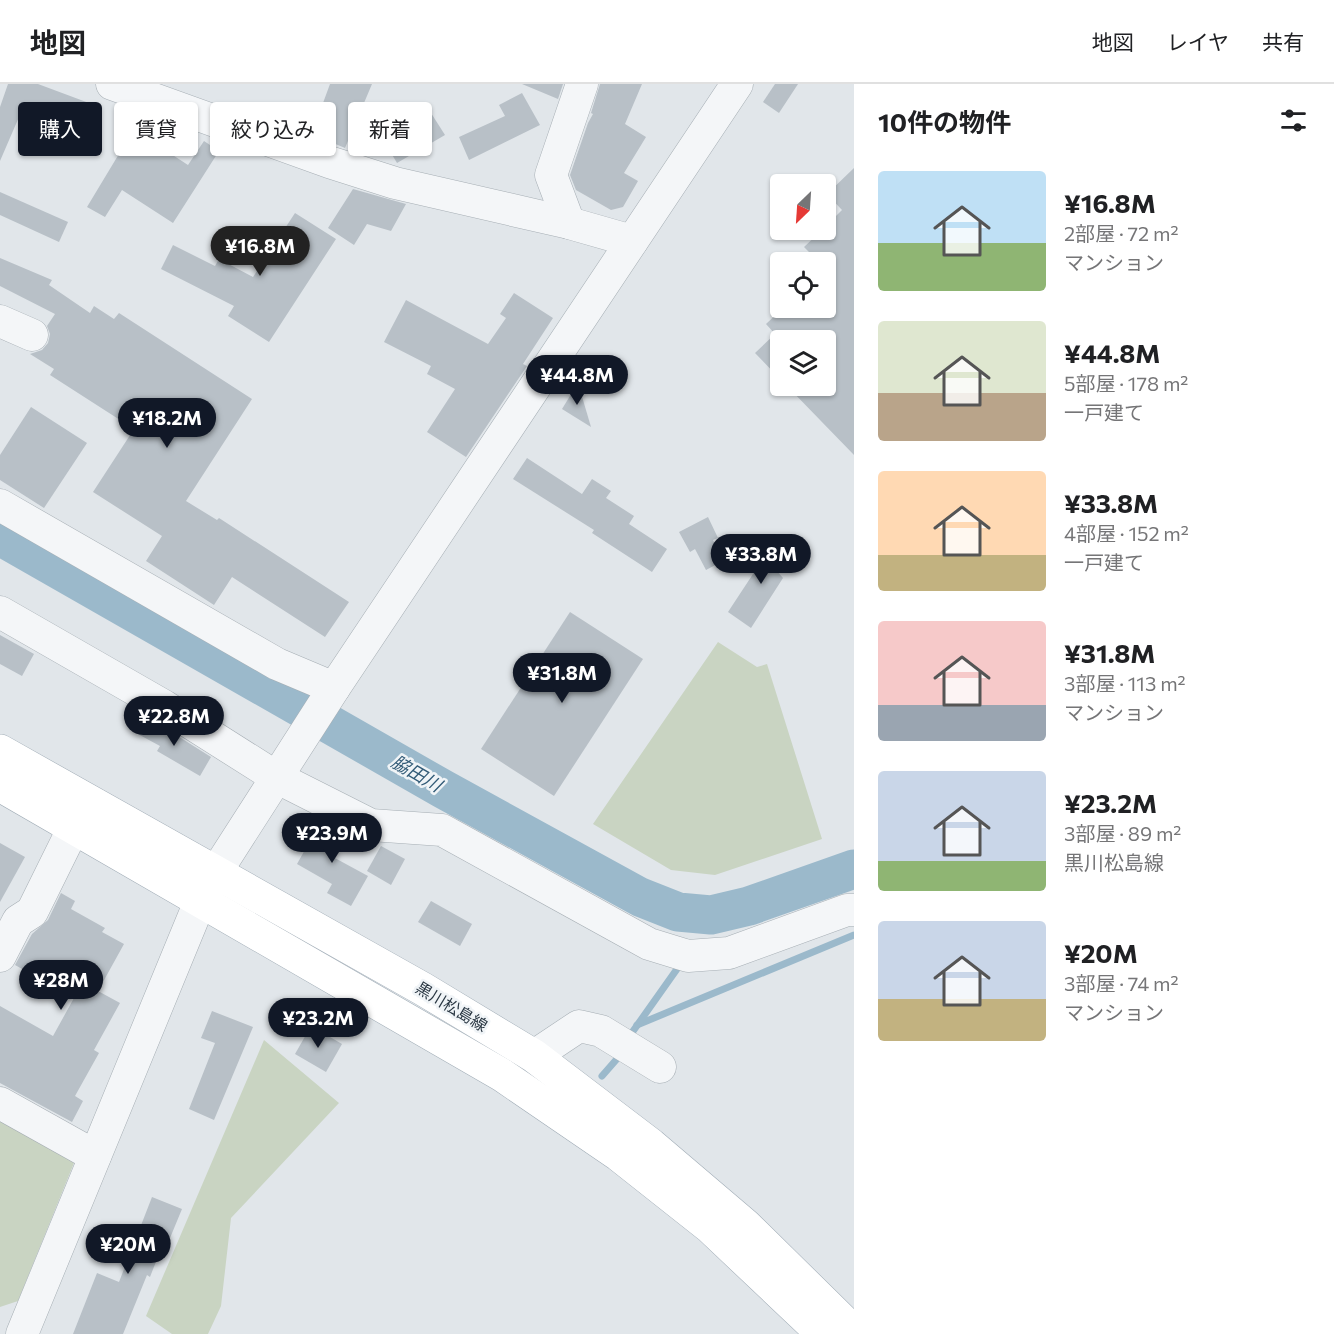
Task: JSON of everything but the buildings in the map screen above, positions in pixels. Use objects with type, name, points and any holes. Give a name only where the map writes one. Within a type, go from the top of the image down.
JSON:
[{"type":"main road","name":"黒川松島線","points":[[0,751],[502,1075],[619,1155],[711,1227],[823,1334]]},
{"type":"main road","name":"黒川松島線","points":[[0,785],[74,827],[209,886],[423,989],[534,1056],[651,1145],[745,1226],[854,1332]]},
{"type":"street","points":[[112,84],[329,162],[395,183],[570,223],[632,241]]},
{"type":"street","points":[[570,223],[550,175],[582,84]]},
{"type":"street","points":[[22,1334],[209,886],[334,688],[737,84]]},
{"type":"street","points":[[0,321],[32,334]]},
{"type":"street","points":[[0,506],[277,664],[334,688]]},
{"type":"street","points":[[0,612],[164,706],[276,777],[371,825],[442,830],[649,944],[688,956],[729,953],[847,910],[854,910]]},
{"type":"street","points":[[0,956],[18,921],[32,912],[74,827]]},
{"type":"street","points":[[534,1056],[579,1026],[601,1031],[660,1067]]},
{"type":"street","points":[[0,1103],[95,1156]]},
{"type":"green space","points":[[718,642],[757,667],[767,664],[822,839],[715,875],[671,870],[593,824]]},
{"type":"green space","points":[[264,1040],[339,1103],[231,1218],[221,1306],[208,1334],[172,1334],[146,1316]]},
{"type":"green space","points":[[0,1114],[76,1158],[18,1301],[0,1307]]},
{"type":"waterway","name":"脇田川","points":[[0,536],[443,789],[640,897],[678,912],[711,915],[749,906],[854,869]]},
{"type":"waterway","points":[[637,1025],[854,935]]},
{"type":"waterway","points":[[631,1034],[677,969]]},
{"type":"waterway","points":[[602,1076],[616,1060]]}]
